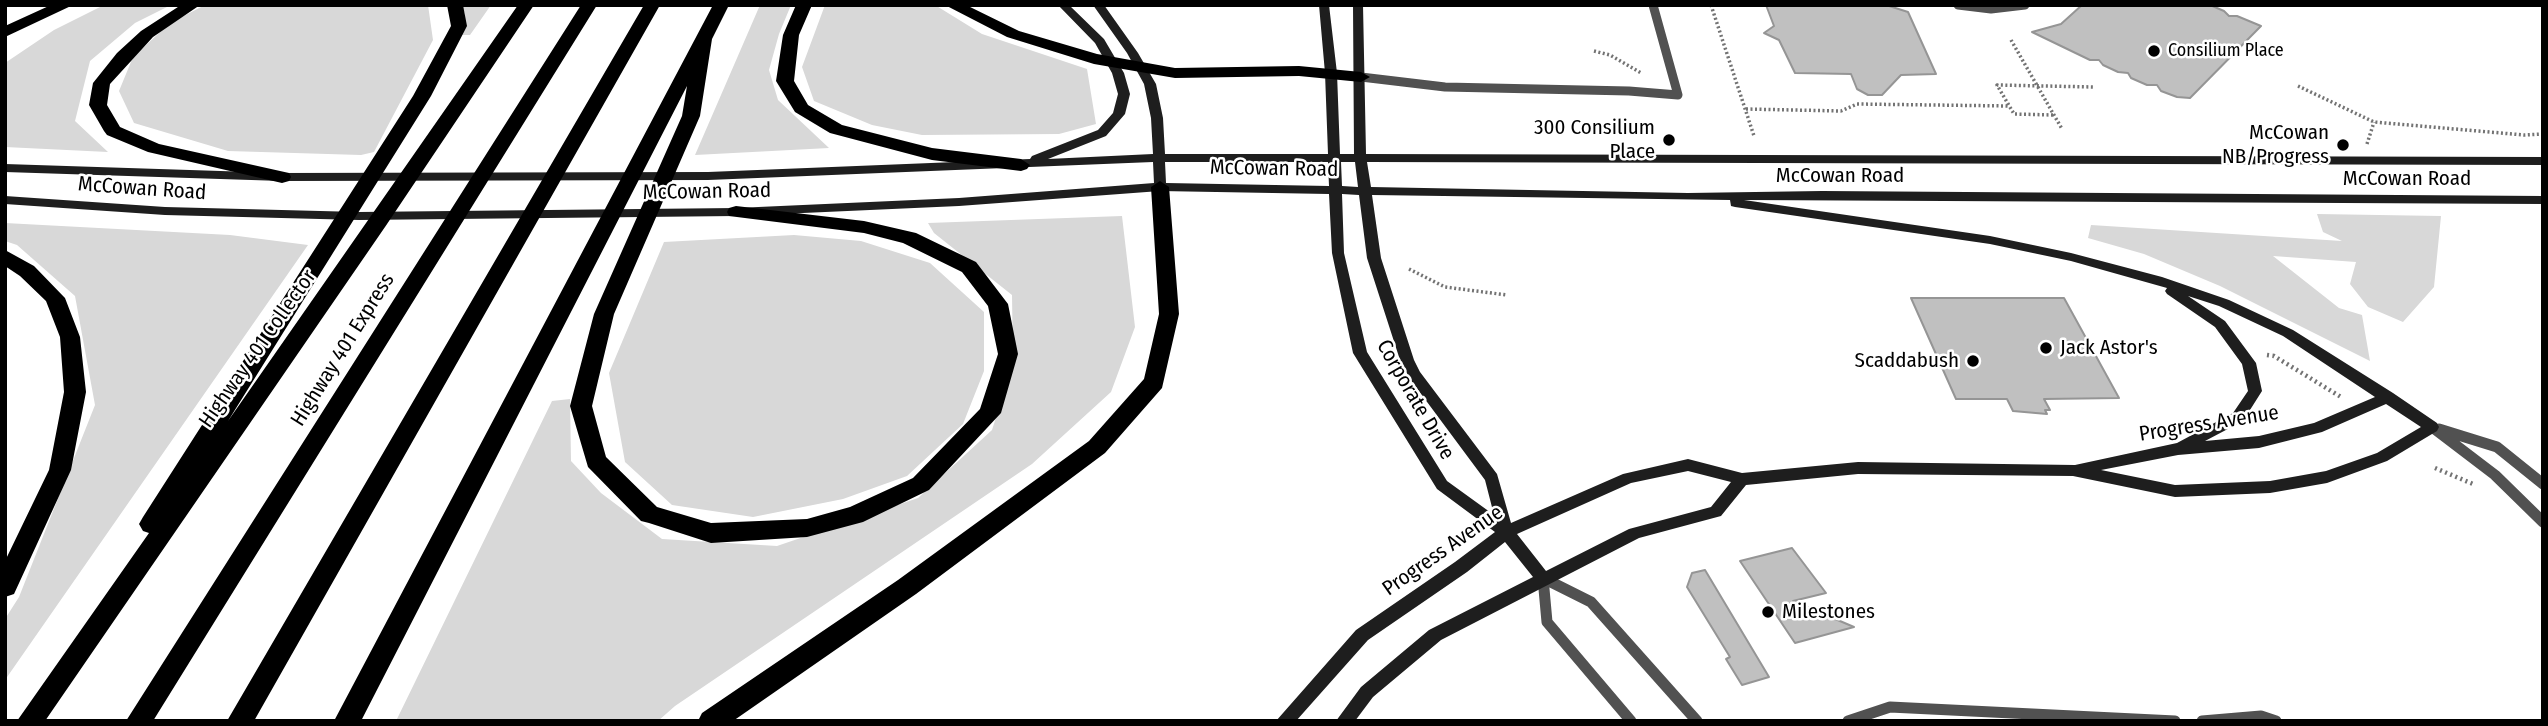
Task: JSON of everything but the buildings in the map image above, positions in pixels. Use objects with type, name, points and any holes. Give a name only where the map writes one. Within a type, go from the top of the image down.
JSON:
[{"type":"highway","points":[[5,32],[65,5]]},
{"type":"highway","points":[[192,5],[147,34],[123,57],[102,83],[98,105],[113,131],[154,148],[282,177]]},
{"type":"highway","points":[[29,721],[422,96],[459,26],[455,5]]},
{"type":"highway","name":"Highway 401 Collector","points":[[29,721],[370,235],[526,5]]},
{"type":"highway","name":"Highway 401 Express","points":[[139,721],[589,5]]},
{"type":"highway","points":[[240,721],[652,5]]},
{"type":"highway","points":[[347,721],[721,5]]},
{"type":"highway","points":[[804,5],[792,35],[785,81],[801,108],[836,129],[862,136],[932,154],[1021,165]]},
{"type":"highway","points":[[953,5],[1013,34],[1094,59],[1175,73],[1331,73],[1361,76]]},
{"type":"highway","points":[[704,35],[691,116],[604,314],[581,406],[596,461],[649,514],[711,533],[807,528],[855,515],[921,484],[990,413],[1007,354],[998,304],[969,267],[909,238],[864,227],[736,212]]},
{"type":"highway","points":[[711,721],[907,587],[1097,447],[1154,382],[1169,314],[1160,187]]},
{"type":"highway","points":[[5,257],[27,271],[55,298],[70,337],[75,392],[60,470],[5,587]]},
{"type":"main road","points":[[1021,165],[1102,134],[1119,114],[1124,94],[1118,73],[1100,41],[1063,5]]},
{"type":"main road","points":[[1098,5],[1150,84],[1157,118],[1160,187]]},
{"type":"main road","name":"Corporate Drive","points":[[1324,5],[1331,73],[1338,253],[1360,353],[1442,485],[1506,532],[1543,578]]},
{"type":"main road","name":"Corporate Drive","points":[[1358,5],[1360,155],[1374,258],[1407,360],[1492,478],[1506,532]]},
{"type":"main road","name":"McCowan Road","points":[[5,168],[282,177],[751,175],[1158,158],[2543,162]]},
{"type":"main road","name":"McCowan Road","points":[[5,200],[251,215],[736,212],[959,202],[1160,187],[1688,197],[1822,195],[2543,200]]},
{"type":"main road","points":[[1688,197],[1990,240],[2071,257],[2157,280],[2224,303],[2264,321],[2432,427]]},
{"type":"main road","points":[[2157,280],[2220,324],[2249,363],[2255,391],[2238,417],[2178,449]]},
{"type":"main road","name":"Progress Avenue","points":[[2073,470],[2178,449],[2259,442],[2306,431],[2388,397]]},
{"type":"main road","name":"Progress Avenue","points":[[1285,721],[1362,635],[1506,532],[1628,478],[1688,465],[1742,479],[1858,468],[2073,470],[2175,491],[2270,487],[2327,477],[2382,457],[2432,427]]},
{"type":"main road","points":[[1345,721],[1367,692],[1436,635],[1635,533],[1716,512],[1742,479]]},
{"type":"lane","points":[[1361,76],[1445,87],[1629,90],[1678,95],[1653,5]]},
{"type":"lane","points":[[1958,5],[1991,9],[2025,5]]},
{"type":"lane","points":[[2432,427],[2497,446],[2543,484]]},
{"type":"lane","points":[[2432,427],[2495,475],[2543,522]]},
{"type":"lane","points":[[1543,578],[1547,622],[1630,721]]},
{"type":"lane","points":[[1543,578],[1591,602],[1697,721]]},
{"type":"lane","points":[[1848,721],[1891,707],[1927,715],[2175,721]]},
{"type":"lane","points":[[2202,721],[2261,716],[2276,721]]},
{"type":"path","points":[[1711,5],[1754,136]]},
{"type":"path","points":[[2011,40],[2062,130]]},
{"type":"path","points":[[1594,51],[1610,55],[1647,76],[1675,81]]},
{"type":"path","points":[[2053,115],[2014,114],[1997,85],[2092,87]]},
{"type":"path","points":[[2298,86],[2374,122],[2524,135],[2543,134]]},
{"type":"path","points":[[1746,109],[1841,111],[1857,104],[2010,106]]},
{"type":"path","points":[[2367,144],[2374,122]]},
{"type":"path","points":[[1409,269],[1445,287],[1507,295]]},
{"type":"path","points":[[2255,355],[2274,356],[2346,400]]},
{"type":"shaded area","points":[[104,5],[171,5],[135,23],[90,61],[75,121],[108,152],[5,147],[5,63],[54,30]]},
{"type":"shaded area","points":[[205,5],[428,5],[433,40],[374,152],[361,155],[228,151],[134,123],[119,91],[133,57],[170,23]]},
{"type":"shaded area","points":[[462,5],[491,5],[470,35],[460,35],[465,14]]},
{"type":"shaded area","points":[[760,5],[791,5],[769,70],[778,100],[829,148],[695,155]]},
{"type":"shaded area","points":[[825,5],[935,5],[982,34],[1087,69],[1096,124],[1059,134],[922,135],[872,125],[814,101],[802,67]]},
{"type":"shaded area","points":[[2317,214],[2441,216],[2434,287],[2403,322],[2368,307],[2350,284],[2356,262],[2273,256],[2339,308],[2362,315],[2370,361],[2220,286],[2144,254],[2088,238],[2091,225],[2342,241],[2323,232]]},
{"type":"shaded area","points":[[1122,216],[1135,327],[1111,392],[1032,464],[675,706],[658,721],[396,721],[552,401],[570,399],[571,461],[601,493],[662,539],[777,546],[918,498],[992,430],[1013,365],[1012,295],[934,233],[928,223]]},
{"type":"shaded area","points":[[5,223],[230,235],[308,245],[5,680],[5,619],[19,597],[95,405],[75,296],[17,245],[5,241]]},
{"type":"shaded area","points":[[794,235],[861,241],[930,263],[984,312],[984,371],[963,424],[907,476],[843,499],[753,517],[672,505],[625,462],[609,373],[664,242]]},
{"type":"place","name":"Consilium Place","points":[[2154,51]]},
{"type":"place","name":"300 Consilium Place","points":[[1669,140]]},
{"type":"place","name":"McCowan NB/Progress","points":[[2343,145]]},
{"type":"place","name":"Jack Astor's","points":[[2046,348]]},
{"type":"place","name":"Scaddabush","points":[[1973,361]]},
{"type":"place","name":"Milestones","points":[[1768,612]]}]
